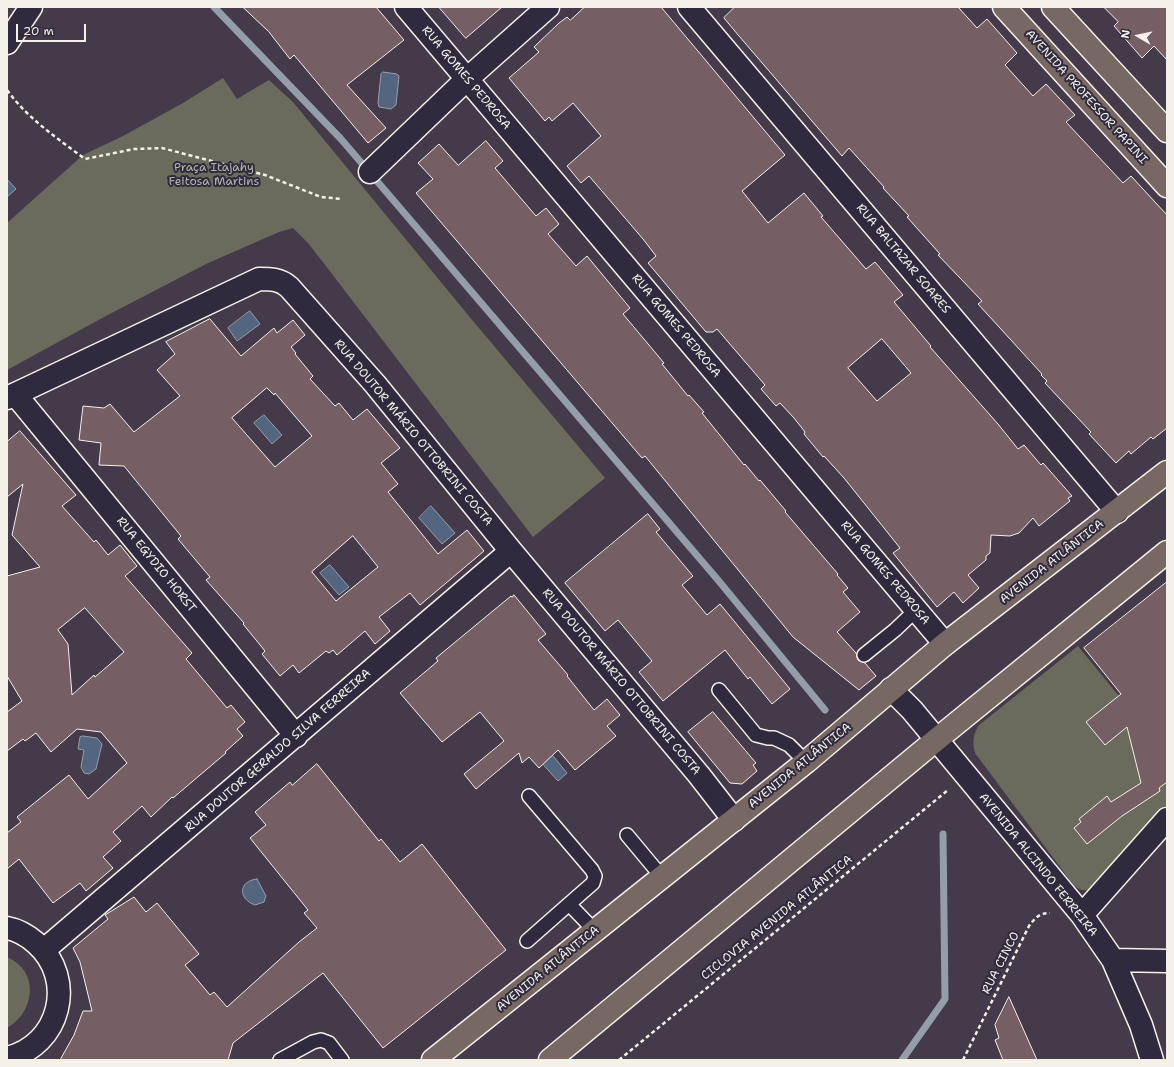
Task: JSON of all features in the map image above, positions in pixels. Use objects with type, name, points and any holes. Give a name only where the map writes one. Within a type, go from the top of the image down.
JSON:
[{"type":"main road","name":"AVENIDA PROFESSOR PAPINI","points":[[1004,7],[1167,186]]},
{"type":"main road","points":[[1053,7],[1167,131]]},
{"type":"main road","name":"AVENIDA ATLÂNTICA","points":[[434,1060],[806,762],[945,644],[1167,472]]},
{"type":"main road","points":[[550,1060],[936,740],[1167,552]]},
{"type":"street","points":[[7,43],[31,7]]},
{"type":"street","name":"RUA GOMES PEDROSA","points":[[406,7],[945,644]]},
{"type":"street","points":[[370,172],[548,7]]},
{"type":"street","name":"RUA BALTAZAR SOARES","points":[[689,7],[1117,512]]},
{"type":"street","name":"RUA DOUTOR MÁRIO OTTOBRINI COSTA","points":[[11,396],[259,279],[271,279],[282,282],[289,287],[375,384],[511,551],[694,769],[734,820]]},
{"type":"street","name":"RUA EGYDIO HORST","points":[[11,396],[296,736]]},
{"type":"street","name":"RUA DOUTOR GERALDO SILVA FERREIRA","points":[[44,950],[511,551]]},
{"type":"street","name":"AVENIDA ALCINDO FERREIRA","points":[[891,689],[912,710],[1082,915],[1113,960],[1141,1025],[1152,1060]]},
{"type":"street","points":[[1082,915],[1167,819]]},
{"type":"street","points":[[7,928],[29,937],[44,950],[55,968],[60,989],[57,1010],[49,1029],[35,1045],[14,1058]]},
{"type":"street","points":[[1113,960],[1167,961]]},
{"type":"lane","points":[[864,654],[895,630],[916,610]]},
{"type":"lane","points":[[719,690],[756,735],[774,738],[789,745],[806,762]]},
{"type":"lane","points":[[527,941],[593,883],[595,876],[592,870],[529,796]]},
{"type":"lane","points":[[627,835],[662,878]]},
{"type":"lane","points":[[569,904],[594,932]]},
{"type":"lane","points":[[280,1060],[313,1042],[321,1040],[329,1044],[342,1060]]},
{"type":"path","points":[[7,90],[14,100],[34,120],[85,159],[134,149],[162,148],[264,175],[321,196],[342,199]]},
{"type":"path","name":"CICLOVIA AVENIDA ATLÂNTICA","points":[[619,1060],[946,790]]},
{"type":"path","name":"RUA CINCO","points":[[963,1060],[1026,933],[1035,918],[1041,914],[1048,913],[1066,916],[1082,915]]},
{"type":"green space","name":"Praça Itajahy Feitosa Martins","points":[[223,78],[237,99],[269,80],[293,102],[468,315],[605,478],[533,537],[329,270],[308,243],[293,228],[279,232],[206,264],[7,370],[7,223],[83,155],[123,136],[183,103]]},
{"type":"green space","points":[[1078,646],[1144,727],[1167,748],[1167,804],[1092,889],[1086,890],[1079,889],[1072,883],[975,753],[973,742],[975,732],[979,725]]},
{"type":"green space","points":[[7,957],[18,963],[25,972],[29,981],[30,992],[28,1002],[23,1012],[16,1021],[7,1028]]},
{"type":"water","points":[[383,72],[397,74],[399,76],[396,105],[391,109],[379,107],[378,103],[381,74]]},
{"type":"water","points":[[7,179],[16,189],[7,197]]},
{"type":"water","points":[[250,311],[260,324],[237,341],[228,328]]},
{"type":"water","points":[[264,415],[282,435],[272,444],[254,423]]},
{"type":"water","points":[[431,506],[455,533],[442,544],[419,518]]},
{"type":"water","points":[[330,565],[349,587],[339,595],[320,573]]},
{"type":"water","points":[[80,737],[97,738],[102,744],[96,769],[89,774],[84,773],[81,767],[84,750],[78,749]]},
{"type":"water","points":[[549,751],[567,773],[558,781],[539,760]]},
{"type":"water","points":[[257,879],[266,896],[264,902],[255,905],[245,899],[242,890],[246,883]]},
{"type":"building","points":[[243,7],[376,7],[404,40],[347,85],[386,128],[368,143],[294,55],[290,59],[269,32]]},
{"type":"building","points":[[439,7],[502,7],[466,38]]},
{"type":"building","points":[[585,7],[661,7],[785,155],[742,191],[768,223],[804,193],[823,216],[821,217],[866,269],[875,262],[903,295],[894,302],[931,346],[930,347],[1018,449],[1024,445],[1041,465],[1043,463],[1072,496],[1068,498],[1070,501],[1039,526],[1033,518],[1019,533],[1010,536],[991,535],[990,553],[986,556],[986,560],[968,575],[979,588],[963,603],[954,592],[937,607],[893,553],[900,548],[844,478],[824,456],[823,457],[804,434],[805,432],[794,418],[780,403],[776,406],[761,389],[765,385],[717,329],[713,332],[706,332],[648,263],[656,256],[589,176],[581,183],[567,166],[601,136],[573,103],[552,121],[549,117],[545,121],[509,78],[539,52],[534,47],[559,23],[567,17],[570,20]],"holes":[[[882,339],[911,373],[877,401],[848,368]]]},
{"type":"building","points":[[735,7],[958,7],[977,28],[987,19],[1017,53],[1005,65],[1033,96],[1046,84],[1075,115],[1066,122],[1123,183],[1131,176],[1167,215],[1167,428],[1153,439],[1151,437],[1131,454],[1129,451],[1116,463],[1089,434],[1091,432],[1045,383],[1047,381],[1041,375],[1042,374],[978,304],[982,301],[938,255],[940,254],[907,217],[909,216],[883,188],[884,187],[849,148],[842,156],[739,36],[724,18]]},
{"type":"building","points":[[1104,7],[1167,7],[1167,60],[1154,46],[1142,58],[1114,26],[1118,22]]},
{"type":"building","points":[[486,141],[503,161],[495,168],[536,216],[546,208],[559,224],[548,234],[576,266],[587,256],[630,308],[623,314],[664,363],[662,364],[688,396],[689,395],[704,412],[702,413],[744,465],[745,464],[759,481],[760,480],[848,588],[843,592],[860,612],[837,632],[856,653],[858,660],[865,663],[876,676],[859,690],[793,637],[645,456],[642,458],[416,193],[433,179],[418,163],[439,144],[458,165]]},
{"type":"building","points":[[210,319],[241,356],[274,328],[277,333],[293,320],[305,335],[291,347],[313,376],[310,379],[335,406],[339,403],[353,420],[367,409],[400,448],[381,463],[398,484],[388,492],[438,554],[467,530],[484,551],[420,605],[410,593],[379,617],[390,631],[375,644],[365,631],[337,655],[333,650],[329,653],[326,651],[299,673],[293,665],[280,676],[262,654],[265,651],[243,624],[244,623],[206,580],[210,577],[178,539],[181,536],[124,466],[99,465],[101,443],[79,440],[83,406],[104,408],[110,404],[134,432],[180,396],[157,370],[175,354],[166,342]],"holes":[[[267,388],[274,395],[275,393],[312,436],[275,467],[232,418]],[[353,536],[378,567],[336,601],[312,572]]]},
{"type":"building","points":[[20,431],[76,495],[62,506],[94,542],[96,540],[108,555],[120,545],[137,566],[125,576],[192,653],[186,659],[227,708],[231,705],[245,722],[237,729],[243,736],[225,752],[226,753],[173,798],[172,797],[151,817],[142,806],[113,832],[121,841],[103,857],[113,868],[86,891],[80,883],[53,903],[19,859],[7,869],[7,833],[21,822],[17,817],[69,775],[88,799],[127,763],[101,732],[77,729],[51,752],[36,733],[25,741],[23,739],[7,751],[7,712],[22,701],[7,676],[7,576],[40,567],[12,535],[23,484],[7,497],[7,442]],"holes":[[[85,608],[124,652],[95,677],[94,675],[72,695],[68,644],[58,630]]]},
{"type":"building","points":[[648,514],[660,529],[656,532],[693,576],[682,585],[707,615],[720,604],[790,689],[772,704],[750,677],[748,679],[725,650],[663,701],[639,672],[652,661],[618,620],[605,631],[565,583]]},
{"type":"building","points":[[1167,582],[1167,782],[1159,788],[1160,791],[1122,816],[1087,844],[1074,828],[1081,822],[1079,819],[1107,796],[1111,802],[1141,783],[1127,727],[1105,745],[1086,722],[1121,694],[1084,648]]},
{"type":"building","points":[[514,595],[546,634],[538,640],[568,675],[567,676],[594,710],[607,699],[620,715],[607,726],[616,736],[575,770],[558,750],[539,768],[529,757],[522,763],[519,753],[476,789],[464,774],[504,741],[480,712],[442,742],[400,693],[438,661],[436,658]]},
{"type":"building","points":[[713,712],[756,763],[753,765],[757,771],[742,784],[730,783],[688,732]]},
{"type":"building","points":[[317,764],[379,841],[381,839],[400,862],[422,844],[506,950],[383,1048],[323,973],[233,1043],[228,1060],[60,1060],[74,1035],[83,1011],[92,1011],[80,962],[73,948],[108,919],[105,915],[134,897],[146,912],[157,903],[199,954],[185,965],[210,995],[214,992],[227,1007],[299,942],[317,928],[304,913],[308,910],[250,838],[266,825],[255,812],[290,782],[292,785]]},
{"type":"building","points":[[1009,997],[1037,1060],[1003,1060],[995,1040],[999,1038],[995,1025]]},
{"type":"waterway","points":[[214,7],[341,139],[718,580],[825,710]]},
{"type":"waterway","points":[[902,1060],[945,999],[943,834]]}]
